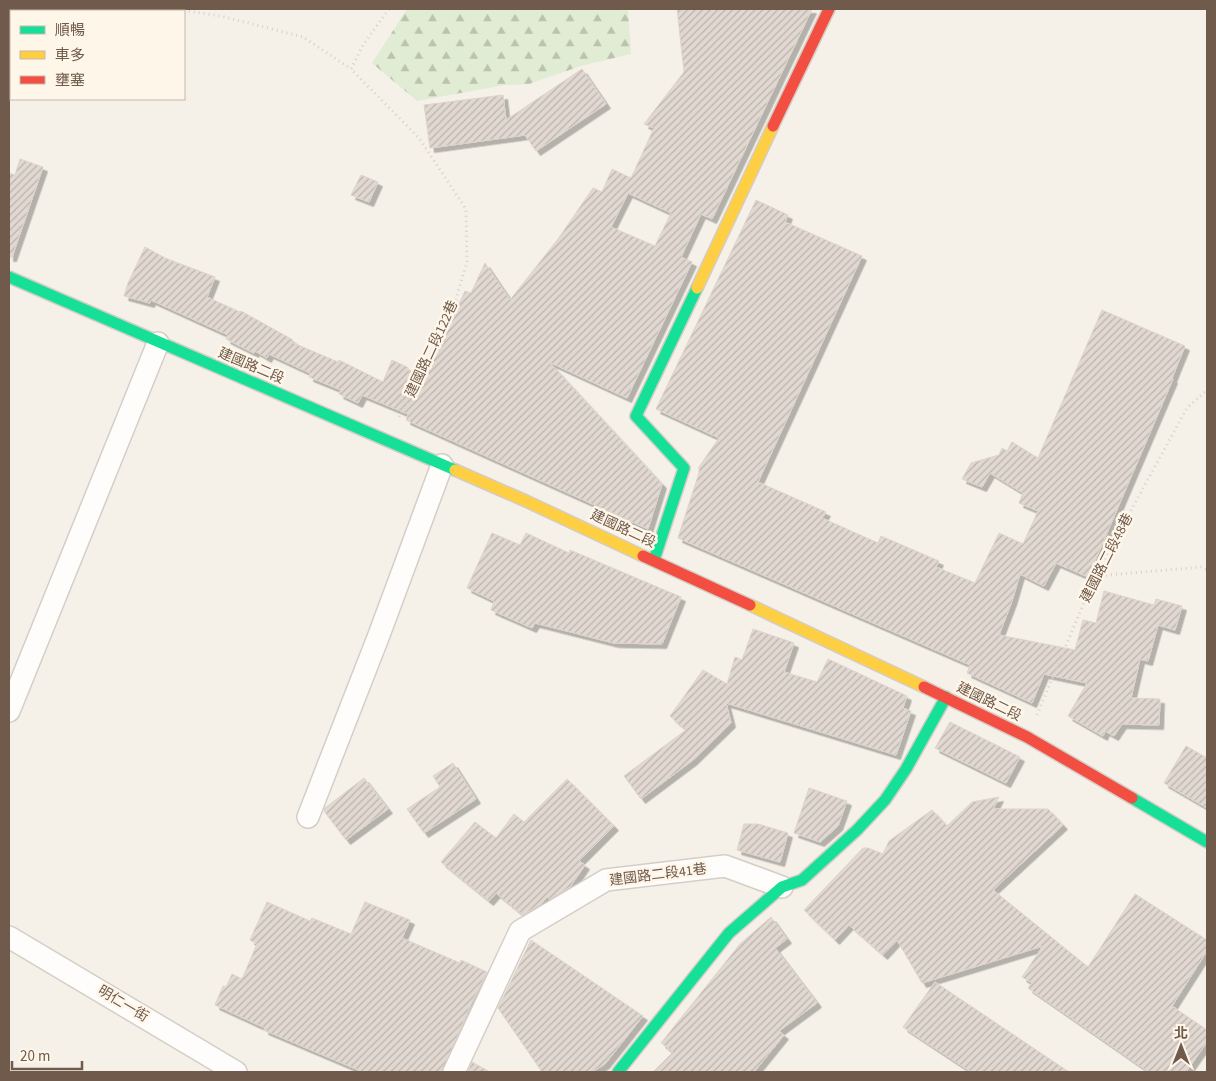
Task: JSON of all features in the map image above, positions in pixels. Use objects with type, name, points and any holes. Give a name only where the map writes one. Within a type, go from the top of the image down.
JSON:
[{"type":"street","points":[[654,560],[684,468],[636,416],[829,9]]},
{"type":"street","name":"建國路二段","points":[[9,278],[388,440],[654,560],[1027,737],[1207,842]]},
{"type":"street","points":[[9,711],[158,343]]},
{"type":"street","points":[[308,817],[379,635],[442,465]]},
{"type":"street","points":[[618,1072],[729,933],[782,887],[802,880],[857,830],[885,800],[906,768],[946,698]]},
{"type":"street","name":"建國路二段41巷","points":[[454,1072],[520,931],[606,880],[725,866],[782,887]]},
{"type":"street","name":"明仁一街","points":[[9,937],[236,1072]]},
{"type":"path","points":[[351,69],[363,45],[389,9]]},
{"type":"path","name":"建國路二段122巷","points":[[185,11],[221,16],[303,37],[351,69],[419,138],[466,209],[467,262],[452,312],[388,440]]},
{"type":"path","name":"建國路二段48巷","points":[[1027,737],[1095,576],[1187,408],[1207,390]]},
{"type":"path","points":[[1095,576],[1202,567],[1207,570]]},
{"type":"green space","points":[[407,9],[628,9],[631,54],[581,66],[529,84],[505,85],[417,101],[372,63]]},
{"type":"building","points":[[677,9],[812,9],[712,219],[701,214],[681,257],[692,262],[627,398],[549,362],[662,484],[648,529],[406,420],[408,414],[362,395],[358,403],[339,394],[341,390],[309,377],[310,373],[269,354],[267,358],[255,351],[254,353],[226,339],[228,335],[151,300],[150,303],[124,296],[145,247],[165,258],[215,277],[207,297],[241,311],[293,340],[291,342],[338,362],[339,360],[383,382],[392,360],[407,367],[420,388],[465,291],[471,293],[485,263],[510,300],[558,239],[593,188],[602,192],[612,169],[631,178],[654,128],[644,124],[684,72]],"holes":[[[628,193],[671,213],[655,246],[611,227]]]},
{"type":"building","points":[[582,69],[606,104],[536,151],[525,135],[430,148],[424,105],[503,95],[506,120]]},
{"type":"building","points":[[20,159],[43,167],[12,257],[9,257],[9,173],[15,175]]},
{"type":"building","points":[[361,175],[378,182],[369,202],[351,195]]},
{"type":"building","points":[[756,200],[788,215],[785,222],[862,256],[758,482],[826,512],[822,518],[878,543],[881,536],[939,561],[936,567],[975,583],[999,533],[1023,544],[1038,511],[1019,503],[1023,493],[990,473],[982,487],[962,479],[971,463],[999,455],[1002,448],[1007,451],[1012,442],[1038,458],[1102,310],[1185,346],[1173,379],[1088,577],[1056,563],[1044,586],[1020,574],[999,635],[1075,650],[1083,620],[1096,623],[1104,591],[1154,605],[1156,599],[1182,606],[1175,630],[1158,625],[1148,661],[1140,659],[1131,698],[1160,699],[1159,725],[1122,724],[1114,736],[1105,731],[1103,736],[1068,716],[1087,683],[1044,674],[1032,703],[967,673],[970,665],[678,538],[699,473],[699,467],[719,438],[656,409]]},
{"type":"building","points":[[492,533],[520,545],[526,533],[569,553],[570,550],[681,597],[662,644],[614,643],[535,623],[532,628],[491,610],[494,601],[467,588]]},
{"type":"building","points":[[753,629],[794,643],[784,672],[817,682],[828,659],[907,696],[903,708],[911,711],[896,755],[726,703],[731,723],[693,760],[641,799],[624,776],[686,730],[670,716],[703,670],[727,684],[735,657],[742,660]]},
{"type":"building","points":[[950,722],[1020,757],[1006,783],[935,748]]},
{"type":"building","points":[[1186,746],[1207,758],[1207,808],[1164,783]]},
{"type":"building","points":[[453,763],[476,799],[424,833],[407,809],[440,787],[433,776]]},
{"type":"building","points":[[364,778],[388,809],[346,840],[324,811],[325,808]]},
{"type":"building","points":[[567,779],[614,826],[579,861],[585,865],[570,887],[550,899],[547,897],[542,903],[523,915],[496,893],[489,901],[441,862],[475,822],[496,838],[514,814],[524,822]]},
{"type":"building","points":[[809,788],[847,801],[838,826],[820,842],[794,833]]},
{"type":"building","points":[[999,797],[993,809],[1048,809],[1063,825],[993,890],[1088,967],[1135,894],[1207,940],[1207,951],[1172,1006],[1207,1030],[1207,1042],[1186,1072],[1149,1072],[1028,988],[1032,983],[1022,977],[1043,946],[922,983],[897,940],[883,955],[849,925],[835,940],[804,910],[863,848],[883,854],[889,841],[932,810],[947,826],[972,802]]},
{"type":"building","points":[[744,824],[758,824],[788,833],[780,862],[737,850]]},
{"type":"building","points":[[267,902],[310,921],[312,918],[351,934],[365,902],[410,920],[402,938],[460,963],[461,960],[487,972],[442,1072],[363,1072],[264,1030],[265,1028],[215,1005],[223,986],[226,987],[232,974],[242,979],[257,944],[250,940]]},
{"type":"building","points":[[771,917],[787,939],[775,948],[817,1003],[779,1031],[784,1035],[754,1072],[653,1072],[673,1052],[661,1043],[740,944]]},
{"type":"building","points":[[531,940],[643,1016],[605,1064],[592,1072],[542,1072],[498,1008]]},
{"type":"building","points":[[935,982],[1069,1072],[971,1072],[903,1027]]},
{"type":"building","points":[[472,1062],[490,1072],[468,1072]]},
{"type":"traffic: fast","points":[[9,277],[455,470]]},
{"type":"traffic: fast","points":[[654,560],[684,468],[636,416],[697,288]]},
{"type":"traffic: fast","points":[[618,1072],[729,933],[782,887],[802,880],[857,830],[885,800],[906,769],[946,697]]},
{"type":"traffic: fast","points":[[1132,798],[1207,842]]},
{"type":"traffic: slow","points":[[697,288],[773,126]]},
{"type":"traffic: slow","points":[[455,470],[643,556]]},
{"type":"traffic: slow","points":[[750,605],[924,687]]},
{"type":"traffic: jam","points":[[773,126],[829,9]]},
{"type":"traffic: jam","points":[[643,556],[750,605]]},
{"type":"traffic: jam","points":[[924,687],[1027,737],[1132,798]]}]
